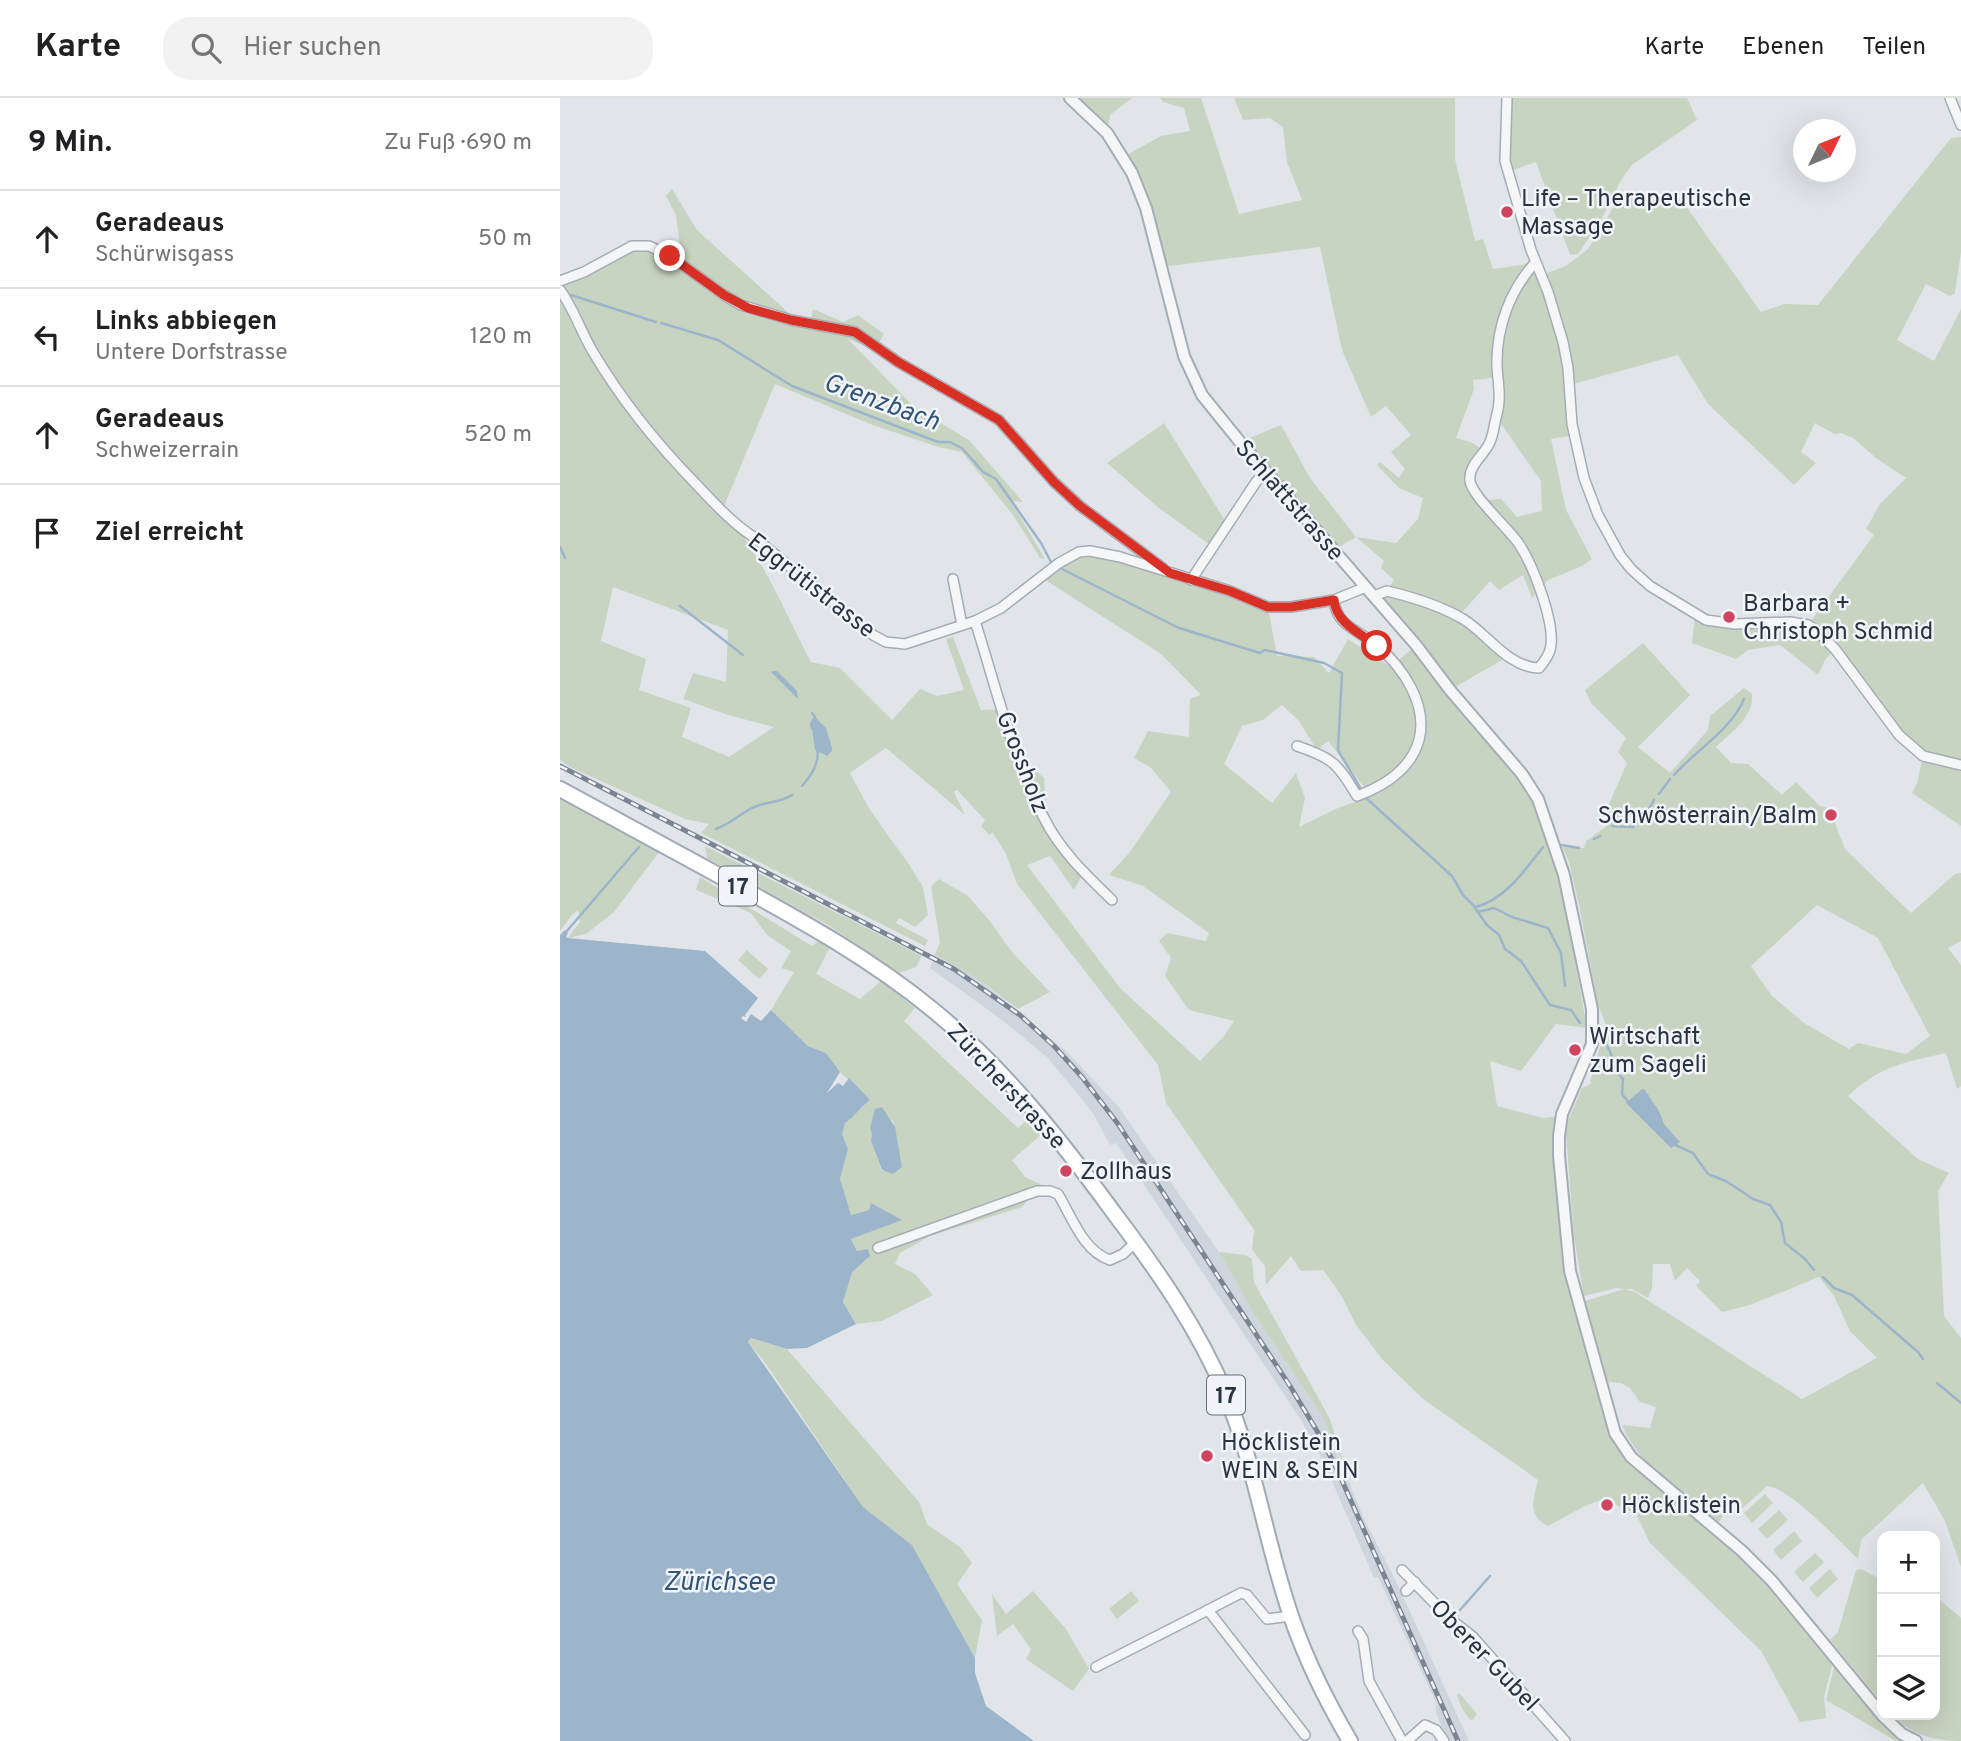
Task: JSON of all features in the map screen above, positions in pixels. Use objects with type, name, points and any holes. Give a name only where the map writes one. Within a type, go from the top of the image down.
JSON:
[{"type":"main road","name":"Zürcherstrasse","points":[[560,789],[810,925],[867,960],[971,1043],[1018,1090],[1053,1131],[1173,1294],[1199,1337],[1226,1395],[1249,1459],[1291,1616],[1321,1690],[1350,1741]]},
{"type":"street","name":"Schlattstrasse","points":[[1070,98],[1107,133],[1132,173],[1146,208],[1184,356],[1192,376],[1212,408],[1374,596],[1531,786],[1545,817],[1564,875],[1594,1030],[1589,1057],[1566,1104],[1560,1126],[1559,1156],[1567,1250],[1577,1301],[1611,1422],[1620,1442],[1630,1457],[1742,1550],[1772,1581],[1883,1716],[1902,1734],[1916,1741]]},
{"type":"street","points":[[1507,98],[1505,161],[1535,263],[1548,292],[1565,351],[1572,424],[1584,478],[1604,528],[1623,561],[1652,587],[1706,620],[1735,624],[1790,622],[1812,627],[1827,640],[1899,735],[1923,757],[1961,765]]},
{"type":"street","points":[[1950,98],[1961,125]]},
{"type":"street","points":[[560,281],[584,272],[632,246],[649,246],[670,256],[724,295],[748,308],[791,320],[855,332],[898,362],[999,420],[1054,482],[1080,506],[1170,573]]},
{"type":"street","points":[[1374,596],[1387,591],[1458,616],[1511,658],[1529,668],[1539,668],[1546,660],[1551,649],[1551,627],[1530,566],[1519,545],[1470,482],[1472,469],[1489,443],[1501,402],[1497,351],[1509,301],[1521,279],[1535,263]]},
{"type":"street","name":"Eggrütistrasse","points":[[560,290],[570,303],[592,350],[630,410],[673,461],[735,524],[880,639],[894,644],[913,643],[975,621],[1001,608],[1059,563],[1079,552],[1090,551],[1120,557],[1230,591],[1268,607],[1291,607],[1334,600],[1366,587]]},
{"type":"street","points":[[1191,580],[1266,471]]},
{"type":"street","points":[[954,579],[962,625]]},
{"type":"street","points":[[1297,746],[1327,757],[1335,763],[1357,796],[1375,789],[1407,765],[1416,749],[1422,717],[1409,684],[1377,646],[1339,618],[1334,600]]},
{"type":"street","name":"Grossholz","points":[[975,621],[1020,762],[1044,819],[1072,860],[1112,900]]},
{"type":"street","points":[[878,1248],[1037,1191],[1058,1194],[1072,1223],[1099,1256],[1110,1260],[1123,1254],[1136,1242]]},
{"type":"street","name":"Oberer Gubel","points":[[1402,1570],[1448,1617],[1473,1637],[1565,1741]]},
{"type":"street","points":[[1406,1591],[1415,1582]]},
{"type":"street","points":[[1096,1667],[1241,1593],[1247,1595],[1267,1619],[1291,1616]]},
{"type":"street","points":[[1208,1609],[1305,1735]]},
{"type":"street","points":[[1358,1631],[1363,1639],[1372,1688],[1404,1741],[1425,1726],[1436,1730],[1444,1741]]},
{"type":"shaded area","points":[[935,954],[982,982],[1067,1052],[1118,1106],[1219,1252],[1254,1314],[1322,1416],[1364,1519],[1396,1581],[1469,1741],[1447,1741],[1435,1710],[1437,1705],[1378,1577],[1374,1578],[1325,1465],[1301,1420],[1116,1143],[1110,1145],[1093,1113],[1048,1058],[1002,1020],[930,968]]},
{"type":"green space","points":[[1070,98],[1132,98],[1110,115],[1107,133]]},
{"type":"green space","points":[[1160,98],[1201,98],[1239,214],[1302,200],[1287,162],[1283,127],[1270,118],[1243,120],[1234,98],[1455,98],[1455,159],[1475,241],[1483,239],[1493,269],[1535,263],[1541,275],[1566,266],[1588,249],[1622,193],[1657,200],[1678,195],[1761,312],[1784,304],[1818,305],[1951,138],[1961,137],[1961,252],[1955,293],[1950,296],[1926,284],[1897,340],[1934,361],[1961,309],[1961,826],[1912,793],[1923,756],[1899,735],[1834,650],[1825,660],[1818,675],[1780,645],[1748,650],[1736,659],[1692,643],[1695,615],[1710,621],[1808,625],[1874,535],[1866,529],[1880,504],[1906,478],[1876,458],[1853,438],[1841,433],[1834,434],[1815,423],[1801,452],[1816,463],[1794,485],[1708,404],[1678,355],[1570,385],[1574,435],[1551,439],[1566,510],[1592,559],[1548,580],[1532,598],[1523,575],[1499,590],[1490,581],[1459,616],[1505,654],[1502,660],[1450,690],[1538,799],[1560,879],[1587,1028],[1556,1024],[1521,1071],[1490,1061],[1497,1106],[1543,1118],[1558,1116],[1561,1209],[1611,1432],[1770,1583],[1830,1657],[1832,1667],[1824,1696],[1826,1718],[1800,1722],[1761,1651],[1650,1543],[1636,1514],[1603,1499],[1548,1526],[1541,1522],[1533,1507],[1538,1480],[1423,1399],[1382,1359],[1356,1325],[1341,1295],[1323,1270],[1301,1271],[1291,1256],[1266,1285],[1265,1266],[1252,1250],[1254,1230],[1166,1103],[1158,1065],[1017,884],[1006,854],[993,833],[989,835],[981,826],[985,820],[957,790],[954,792],[965,815],[886,748],[850,773],[870,810],[923,887],[928,915],[915,927],[899,918],[896,923],[928,940],[925,946],[701,833],[709,824],[685,819],[560,760],[560,281],[640,245],[682,265],[676,215],[666,196],[672,189],[697,230],[791,315],[811,319],[813,309],[843,322],[858,315],[884,334],[874,351],[847,338],[915,408],[969,440],[1023,502],[1011,501],[1045,559],[1040,558],[1013,515],[962,452],[938,447],[870,424],[775,384],[722,511],[761,564],[811,662],[840,668],[892,720],[920,689],[937,696],[964,690],[946,639],[953,637],[981,710],[1006,709],[1024,760],[1044,778],[1046,808],[1081,877],[1074,890],[1050,856],[1027,865],[1120,988],[1200,1061],[1224,1036],[1234,1021],[1189,1010],[1165,976],[1171,958],[1159,941],[1167,933],[1206,941],[1209,933],[1143,886],[1109,875],[1129,853],[1171,792],[1151,768],[1134,758],[1148,731],[1189,737],[1190,699],[1201,695],[1161,654],[1044,579],[1052,568],[1090,551],[1268,607],[1277,656],[1314,657],[1329,673],[1348,639],[1391,667],[1416,645],[1374,596],[1387,591],[1394,580],[1381,568],[1384,561],[1356,537],[1396,543],[1418,519],[1423,498],[1399,488],[1377,465],[1380,462],[1399,478],[1405,469],[1391,452],[1411,435],[1386,406],[1371,417],[1342,350],[1320,247],[1161,267],[1123,157],[1161,136],[1190,131],[1184,108],[1163,102]],"holes":[[[1492,378],[1501,402],[1497,418],[1541,481],[1542,511],[1517,517],[1501,499],[1478,501],[1472,469],[1484,451],[1473,443],[1456,438],[1474,389],[1473,380]],[[613,587],[728,630],[726,682],[693,673],[683,699],[774,727],[729,757],[682,737],[691,708],[639,690],[646,659],[601,641]],[[1282,705],[1298,720],[1317,750],[1328,741],[1371,796],[1299,827],[1305,798],[1296,773],[1272,803],[1224,764],[1242,726],[1263,720]]]},
{"type":"green space","points":[[1507,98],[1687,98],[1697,120],[1633,164],[1578,254],[1570,255],[1536,162],[1508,172]]},
{"type":"green space","points":[[1164,423],[1224,519],[1223,531],[1213,547],[1159,508],[1107,463]]},
{"type":"green space","points":[[1281,425],[1310,478],[1356,537],[1334,550],[1240,442]]},
{"type":"green space","points":[[1643,643],[1690,695],[1638,747],[1670,773],[1708,730],[1710,716],[1744,688],[1752,694],[1749,710],[1740,724],[1716,747],[1731,763],[1748,764],[1782,795],[1796,782],[1820,806],[1829,808],[1845,849],[1911,913],[1955,874],[1961,873],[1961,941],[1948,948],[1961,965],[1961,1086],[1957,1089],[1946,1053],[1882,1072],[1848,1096],[1918,1159],[1949,1173],[1938,1191],[1944,1316],[1961,1338],[1961,1567],[1945,1521],[1923,1483],[1861,1540],[1858,1559],[1801,1505],[1788,1495],[1767,1486],[1735,1515],[1723,1516],[1719,1522],[1651,1467],[1639,1454],[1622,1425],[1650,1428],[1656,1407],[1640,1402],[1630,1388],[1621,1383],[1608,1382],[1585,1301],[1624,1289],[1616,1288],[1584,1296],[1574,1237],[1566,1134],[1569,1118],[1582,1088],[1592,1083],[1590,1082],[1606,1025],[1598,1004],[1569,862],[1562,846],[1584,848],[1586,841],[1608,825],[1609,804],[1627,763],[1618,752],[1626,738],[1591,703],[1585,690]],"holes":[[[1817,905],[1878,938],[1930,1036],[1906,1054],[1858,1043],[1849,1049],[1804,1023],[1772,996],[1751,966]],[[1653,1264],[1670,1264],[1675,1281],[1687,1268],[1700,1281],[1696,1286],[1722,1312],[1750,1305],[1819,1277],[1834,1296],[1850,1331],[1877,1358],[1802,1399],[1635,1292],[1625,1289],[1632,1289],[1648,1298],[1652,1288]]]},
{"type":"green space","points":[[560,798],[659,852],[614,912],[586,934],[568,938],[580,922],[578,910],[560,931]]},
{"type":"green space","points":[[705,846],[922,956],[916,967],[899,973],[828,925],[707,858]]},
{"type":"green space","points":[[700,877],[812,946],[819,940],[830,947],[816,974],[860,999],[881,981],[915,1008],[904,1021],[1018,1128],[1028,1119],[1042,1134],[1012,1160],[1025,1177],[1042,1185],[1022,1207],[930,1236],[900,1253],[895,1264],[915,1274],[933,1295],[882,1321],[856,1324],[843,1302],[857,1251],[851,1239],[869,1210],[850,1215],[840,1179],[848,1149],[842,1134],[845,1122],[870,1100],[840,1072],[826,1053],[808,1046],[771,1010],[794,972],[781,968],[791,951],[767,935],[751,913],[696,890]],"holes":[[[893,1120],[902,1168],[882,1171],[871,1141],[873,1134]]]},
{"type":"green space","points":[[939,879],[968,896],[1012,952],[1050,992],[1018,1009],[982,982],[935,954],[940,942],[931,886]]},
{"type":"green space","points":[[747,950],[768,969],[759,979],[738,960]]},
{"type":"green space","points":[[1219,1252],[1246,1255],[1252,1259],[1254,1282],[1330,1419],[1345,1468],[1322,1416],[1254,1314]]},
{"type":"green space","points":[[751,1338],[787,1349],[919,1502],[927,1524],[961,1548],[972,1563],[957,1584],[982,1620],[975,1658],[912,1545],[863,1507],[766,1364],[748,1342]]},
{"type":"green space","points":[[1765,1494],[1773,1503],[1752,1523],[1744,1513]]},
{"type":"green space","points":[[1779,1510],[1788,1520],[1767,1539],[1758,1529]]},
{"type":"green space","points":[[1794,1531],[1802,1541],[1781,1560],[1773,1550]]},
{"type":"green space","points":[[1815,1553],[1824,1562],[1803,1582],[1794,1572]]},
{"type":"green space","points":[[1830,1569],[1838,1579],[1817,1598],[1809,1588]]},
{"type":"green space","points":[[1861,1569],[1877,1577],[1877,1697],[1830,1640],[1838,1632],[1856,1570]]},
{"type":"green space","points":[[1033,1591],[1066,1629],[1089,1669],[1073,1691],[1026,1659],[1031,1649],[1013,1624],[997,1636],[992,1594],[1006,1614]]},
{"type":"green space","points":[[1131,1591],[1139,1601],[1117,1619],[1109,1609]]},
{"type":"green space","points":[[1940,1600],[1961,1618],[1961,1741],[1924,1736],[1897,1720],[1940,1720]]},
{"type":"green space","points":[[1835,1664],[1877,1715],[1877,1720],[1881,1720],[1903,1741],[1896,1741],[1826,1700]]},
{"type":"green space","points":[[1459,1693],[1477,1714],[1472,1721],[1461,1706],[1457,1695]]},
{"type":"water","points":[[777,671],[797,691],[798,699],[771,672]]},
{"type":"water","points":[[816,718],[826,728],[832,748],[827,756],[815,750],[811,721]]},
{"type":"water","name":"Zürichsee","points":[[565,930],[568,938],[705,951],[758,998],[746,1017],[741,1018],[746,1022],[751,1014],[761,1021],[771,1010],[808,1046],[826,1053],[840,1072],[827,1093],[838,1083],[843,1086],[849,1078],[870,1100],[845,1123],[842,1134],[848,1149],[840,1179],[851,1215],[869,1210],[871,1203],[902,1220],[851,1239],[857,1251],[868,1249],[870,1256],[852,1272],[843,1302],[856,1324],[807,1348],[787,1349],[751,1338],[748,1342],[863,1507],[912,1545],[975,1658],[975,1673],[986,1706],[1034,1741],[560,1741],[560,935]]},
{"type":"water","points":[[1642,1089],[1659,1111],[1664,1124],[1680,1142],[1671,1148],[1626,1103]]},
{"type":"water","points":[[882,1107],[895,1127],[902,1167],[893,1174],[882,1170],[871,1141],[870,1128],[875,1109]]},
{"type":"waterway","name":"Grenzbach","points":[[571,295],[656,322]]},
{"type":"waterway","name":"Grenzbach","points":[[661,323],[718,340],[792,386],[963,449],[983,472],[996,479],[1041,543],[1051,562]]},
{"type":"waterway","name":"Grenzbach","points":[[560,547],[565,558]]},
{"type":"waterway","points":[[1060,568],[1179,628],[1260,653],[1265,650],[1324,663],[1342,673],[1338,750],[1362,791]]},
{"type":"waterway","name":"Grenzbach","points":[[680,606],[743,655]]},
{"type":"waterway","points":[[1674,775],[1722,730],[1744,699]]},
{"type":"waterway","name":"Grenzbach","points":[[812,713],[815,717],[811,724],[812,729]]},
{"type":"waterway","name":"Grenzbach","points":[[802,786],[814,769],[817,749]]},
{"type":"waterway","points":[[1659,794],[1670,779]]},
{"type":"waterway","name":"Grenzbach","points":[[716,829],[755,806],[792,795]]},
{"type":"waterway","name":"Grenzbach","points":[[1366,798],[1452,876],[1463,895],[1475,907],[1486,904],[1505,891],[1543,847]]},
{"type":"waterway","points":[[1612,826],[1633,827],[1654,800]]},
{"type":"waterway","points":[[1594,839],[1600,836]]},
{"type":"waterway","points":[[1562,845],[1579,848]]},
{"type":"waterway","name":"Grenzbach","points":[[566,932],[639,847]]},
{"type":"waterway","points":[[1475,908],[1487,925],[1499,935],[1505,949],[1521,961],[1550,1005],[1571,1010],[1580,1023]]},
{"type":"waterway","points":[[1478,912],[1494,908],[1512,917],[1548,928],[1561,953],[1565,986]]},
{"type":"waterway","points":[[1606,1044],[1617,1072],[1623,1079],[1622,1094],[1630,1104]]},
{"type":"waterway","points":[[1673,1144],[1693,1153],[1708,1174],[1726,1181],[1753,1199],[1770,1205],[1781,1222],[1785,1243],[1814,1270]]},
{"type":"waterway","points":[[1823,1277],[1834,1288],[1852,1295],[1923,1359]]},
{"type":"waterway","points":[[1937,1383],[1961,1403]]},
{"type":"waterway","points":[[1460,1610],[1490,1576]]},
{"type":"railway","points":[[560,766],[954,969],[1020,1015],[1054,1046],[1118,1124],[1317,1431],[1335,1465],[1458,1741]]},
{"type":"place","name":"Life – Therapeutische Massage","points":[[1507,212]]},
{"type":"place","name":"Barbara + Christoph Schmid","points":[[1729,617]]},
{"type":"place","name":"Schwösterrain/Balm","points":[[1831,815]]},
{"type":"place","name":"Wirtschaft zum Sageli","points":[[1575,1050]]},
{"type":"place","name":"Zollhaus","points":[[1066,1171]]},
{"type":"place","name":"Höcklistein WEIN & SEIN","points":[[1207,1456]]},
{"type":"place","name":"Höcklistein","points":[[1607,1505]]},
{"type":"route","points":[[670,256],[724,295],[748,308],[772,316],[855,332],[898,362],[999,420],[1054,482],[1080,506],[1170,573],[1230,591],[1268,607],[1291,607],[1334,600],[1339,618],[1377,646]]}]
